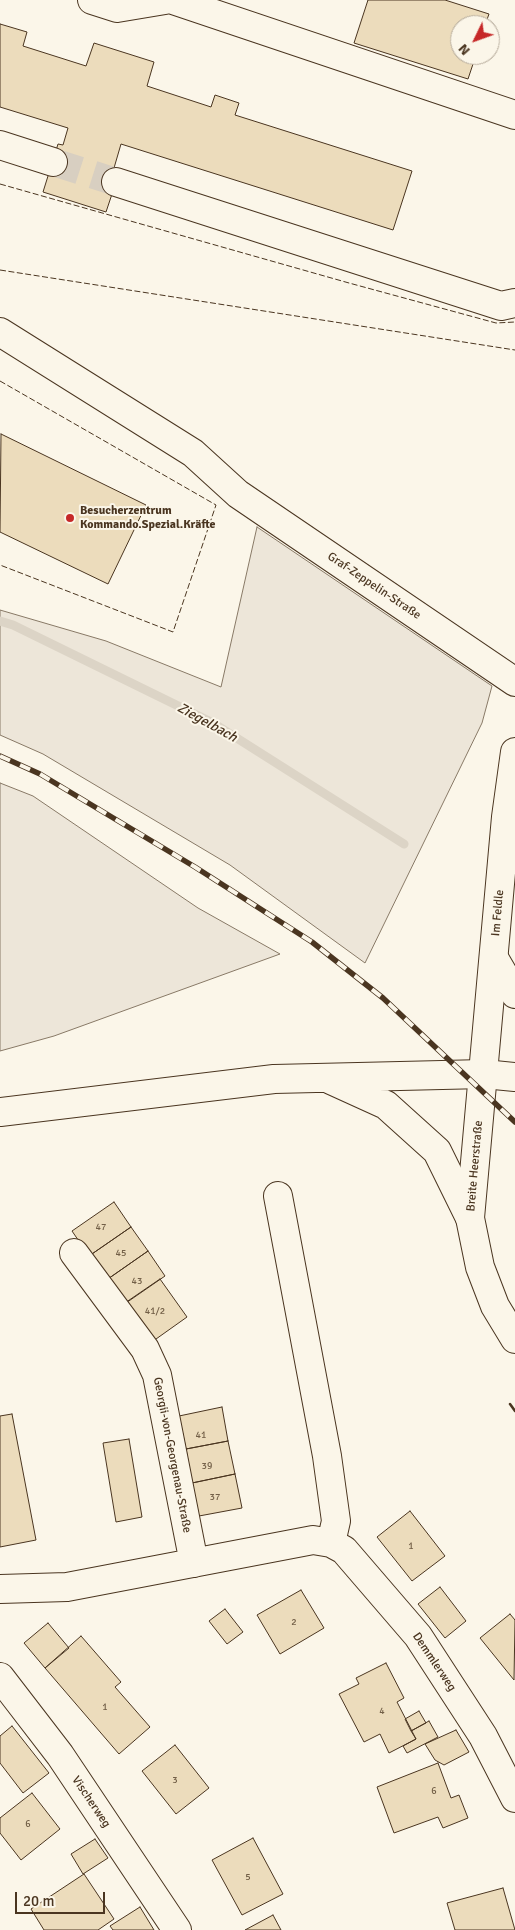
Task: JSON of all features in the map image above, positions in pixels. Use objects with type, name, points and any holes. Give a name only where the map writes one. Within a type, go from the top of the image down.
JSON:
[{"type":"street","points":[[92,0],[117,8],[165,0]]},
{"type":"street","points":[[173,0],[515,115]]},
{"type":"street","points":[[0,145],[53,162]]},
{"type":"street","points":[[116,182],[500,306],[515,303]]},
{"type":"street","name":"Graf-Zeppelin-Straße","points":[[0,332],[193,453],[233,490],[515,682]]},
{"type":"street","name":"Graf-Zeppelin-Straße","points":[[0,353],[187,469],[233,490]]},
{"type":"street","name":"Im Feldle","points":[[484,1074],[506,817],[515,752]]},
{"type":"street","points":[[494,958],[515,994]]},
{"type":"street","points":[[0,1112],[274,1079],[484,1074],[515,1077]]},
{"type":"street","name":"Breite Heerstraße","points":[[484,1074],[470,1218],[480,1267],[495,1306],[515,1339]]},
{"type":"street","points":[[325,1078],[386,1105],[437,1151],[470,1218]]},
{"type":"street","points":[[0,1589],[67,1587],[313,1540],[331,1543],[336,1520],[327,1456],[278,1196]]},
{"type":"street","name":"Georgii-von-Georgenau-Straße","points":[[74,1253],[145,1349],[157,1375],[194,1563]]},
{"type":"street","name":"Demmlerweg","points":[[331,1543],[344,1550],[418,1636],[483,1736],[515,1798]]},
{"type":"street","name":"Vischerweg","points":[[0,1677],[60,1755],[176,1930]]},
{"type":"shaded area","points":[[257,527],[492,686],[482,723],[365,963],[230,865],[43,754],[0,735],[0,610],[106,641],[221,687]]},
{"type":"shaded area","points":[[0,783],[33,796],[198,908],[280,954],[54,1036],[0,1051]]},
{"type":"building","points":[[368,0],[445,0],[489,14],[450,15],[450,65],[473,65],[468,79],[354,43]]},
{"type":"building","points":[[0,24],[27,32],[23,46],[86,66],[94,43],[154,62],[147,86],[211,107],[215,95],[239,103],[235,115],[412,171],[393,230],[121,144],[114,168],[120,170],[106,212],[43,192],[58,144],[63,145],[68,128],[0,107]]},
{"type":"building","name":"Besucherzentrum Kommando.Spezial.Kräfte","points":[[1,434],[146,505],[108,584],[0,532]]},
{"type":"building","points":[[114,1202],[131,1227],[89,1256],[72,1231]]},
{"type":"building","points":[[131,1227],[148,1251],[105,1281],[89,1256]]},
{"type":"building","points":[[148,1251],[165,1276],[123,1305],[105,1281]]},
{"type":"building","points":[[160,1279],[187,1317],[149,1344],[122,1305]]},
{"type":"building","points":[[222,1407],[228,1441],[186,1449],[179,1416]]},
{"type":"building","points":[[12,1414],[36,1540],[0,1547],[0,1416]]},
{"type":"building","points":[[129,1439],[142,1517],[116,1522],[103,1443]]},
{"type":"building","points":[[228,1441],[235,1474],[192,1483],[186,1449]]},
{"type":"building","points":[[235,1474],[242,1508],[199,1516],[192,1483]]},
{"type":"building","points":[[410,1511],[445,1556],[412,1581],[377,1537]]},
{"type":"building","points":[[440,1587],[466,1621],[445,1638],[418,1604]]},
{"type":"building","points":[[301,1590],[324,1628],[280,1654],[257,1615]]},
{"type":"building","points":[[225,1609],[243,1632],[227,1644],[209,1621]]},
{"type":"building","points":[[510,1614],[515,1620],[514,1680],[480,1638]]},
{"type":"building","points":[[48,1623],[69,1648],[45,1668],[24,1643]]},
{"type":"building","points":[[81,1636],[121,1682],[115,1687],[150,1727],[119,1754],[45,1668]]},
{"type":"building","points":[[386,1663],[404,1698],[397,1702],[416,1739],[389,1753],[380,1734],[364,1742],[339,1694],[359,1684],[356,1678]]},
{"type":"building","points":[[419,1711],[426,1723],[411,1731],[405,1719]]},
{"type":"building","points":[[429,1721],[438,1737],[407,1753],[403,1746],[416,1739],[411,1731]]},
{"type":"building","points":[[12,1726],[49,1773],[23,1793],[0,1763],[0,1736]]},
{"type":"building","points":[[456,1730],[469,1752],[444,1765],[435,1760],[425,1744]]},
{"type":"building","points":[[175,1745],[209,1788],[176,1814],[142,1771]]},
{"type":"building","points":[[438,1763],[451,1798],[459,1795],[468,1818],[443,1828],[438,1817],[394,1833],[377,1787]]},
{"type":"building","points":[[32,1793],[60,1829],[21,1860],[0,1833],[0,1818]]},
{"type":"building","points":[[253,1838],[283,1894],[242,1915],[212,1860]]},
{"type":"building","points":[[95,1839],[108,1858],[83,1874],[71,1854]]},
{"type":"building","points":[[84,1874],[114,1919],[98,1930],[44,1930],[31,1909]]},
{"type":"building","points":[[503,1888],[515,1930],[455,1930],[447,1903]]},
{"type":"building","points":[[140,1907],[154,1930],[113,1930],[110,1926]]},
{"type":"building","points":[[273,1915],[281,1930],[245,1930]]},
{"type":"waterway","name":"Ziegelbach","points":[[0,621],[13,625],[213,723],[404,844]]},
{"type":"tunnel","points":[[53,162],[116,182]]},
{"type":"railway","points":[[0,756],[40,774],[195,867],[312,942],[383,998],[515,1122]]},
{"type":"fence","points":[[0,184],[496,323],[515,322]]},
{"type":"fence","points":[[0,270],[515,350]]},
{"type":"fence","points":[[0,381],[216,505],[173,632],[0,565]]},
{"type":"wall","points":[[510,1404],[515,1411]]},
{"type":"place","name":"Besucherzentrum Kommando.Spezial.Kräfte","points":[[70,518]]}]
